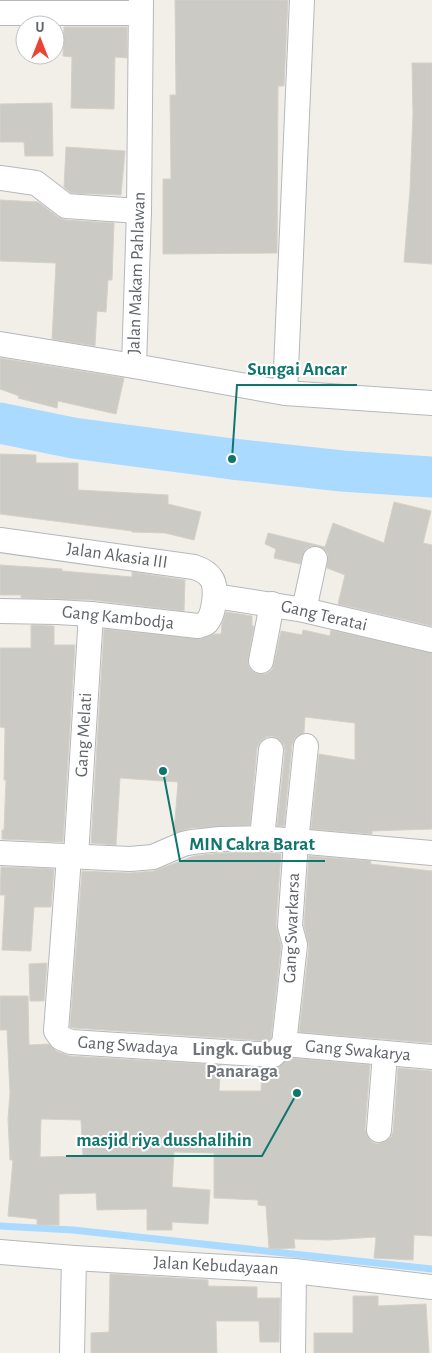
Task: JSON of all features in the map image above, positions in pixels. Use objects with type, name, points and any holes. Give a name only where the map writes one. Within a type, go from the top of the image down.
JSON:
[{"type":"street","points":[[286,393],[302,0]]},
{"type":"street","points":[[4,9],[140,7]]},
{"type":"street","name":"Jalan Makam Pahlawan","points":[[140,7],[139,211],[134,366],[286,393],[432,403]]},
{"type":"street","points":[[0,178],[36,182],[66,206],[139,211]]},
{"type":"street","points":[[0,344],[134,366]]},
{"type":"street","name":"Jalan Akasia III","points":[[0,540],[194,567],[212,579],[215,596]]},
{"type":"street","points":[[304,610],[315,559]]},
{"type":"street","name":"Gang Teratai","points":[[215,596],[304,610],[432,640]]},
{"type":"street","name":"Gang Kambodja","points":[[0,611],[91,614],[198,626],[208,621],[215,596]]},
{"type":"street","points":[[261,661],[272,604]]},
{"type":"street","name":"Gang Melati","points":[[72,857],[91,614]]},
{"type":"street","name":"Gang Swarkarsa","points":[[284,1044],[295,946],[290,926],[306,746]]},
{"type":"street","points":[[262,838],[271,750]]},
{"type":"street","points":[[0,854],[130,859],[153,857],[192,842],[262,838],[432,853]]},
{"type":"street","name":"Gang Swadaya","points":[[72,857],[56,1031],[61,1038],[71,1042],[273,1055],[284,1044]]},
{"type":"street","name":"Gang Swakarya","points":[[284,1044],[385,1054],[432,1056]]},
{"type":"street","points":[[379,1130],[385,1054]]},
{"type":"street","name":"Jalan Kebudayaan","points":[[0,1252],[294,1271],[432,1287]]},
{"type":"street","points":[[72,1353],[74,1258]]},
{"type":"street","points":[[292,1353],[294,1271]]},
{"type":"building","points":[[175,0],[288,0],[284,86],[278,86],[277,253],[163,254],[163,179],[171,179],[170,95],[176,95]]},
{"type":"building","points":[[65,27],[127,27],[127,58],[115,57],[114,109],[71,108],[72,57],[65,56]]},
{"type":"building","points":[[412,63],[432,63],[432,264],[404,262],[410,190],[413,115]]},
{"type":"building","points":[[52,103],[53,156],[25,156],[24,142],[0,142],[0,104]]},
{"type":"building","points":[[66,147],[125,151],[121,195],[71,193],[64,187]]},
{"type":"building","points":[[0,200],[38,202],[65,220],[114,223],[112,280],[108,280],[106,312],[97,311],[95,346],[52,339],[56,263],[0,261]]},
{"type":"building","points":[[0,358],[124,378],[116,414],[58,401],[57,408],[18,398],[19,396],[0,389]]},
{"type":"building","points":[[0,454],[36,455],[36,463],[78,463],[78,490],[168,495],[168,504],[201,512],[194,540],[165,533],[132,532],[0,514]]},
{"type":"building","points":[[394,502],[431,511],[423,543],[432,545],[432,626],[338,604],[345,575],[327,568],[328,554],[324,549],[318,546],[311,546],[305,549],[300,564],[274,558],[276,549],[265,544],[268,533],[325,547],[333,523],[384,543]]},
{"type":"building","points":[[0,565],[62,569],[62,571],[132,577],[132,572],[185,580],[184,611],[92,600],[21,598],[21,595],[0,595]]},
{"type":"building","points":[[226,612],[252,616],[252,626],[254,626],[248,665],[252,671],[258,674],[266,674],[272,670],[281,631],[302,635],[303,630],[330,636],[331,630],[432,653],[432,829],[372,831],[372,834],[311,829],[319,754],[355,760],[355,723],[305,717],[304,733],[295,738],[292,745],[284,826],[277,826],[285,751],[284,745],[279,739],[272,736],[266,737],[257,748],[250,825],[191,828],[174,833],[178,782],[120,778],[116,845],[91,843],[104,629],[201,639],[221,634]]},
{"type":"building","points":[[31,625],[54,626],[54,645],[75,645],[63,842],[2,839],[6,780],[4,780],[5,728],[0,727],[0,648],[31,648]]},
{"type":"building","points":[[262,852],[281,854],[276,925],[281,946],[271,1038],[268,1041],[70,1027],[82,871],[129,873],[154,871],[194,856]]},
{"type":"building","points":[[309,856],[371,861],[370,864],[432,871],[432,1043],[299,1032],[309,947],[304,925]]},
{"type":"building","points":[[1,867],[54,869],[51,907],[34,907],[31,951],[2,950],[5,895],[0,895]]},
{"type":"building","points":[[47,963],[44,1001],[30,1001],[29,964]]},
{"type":"building","points":[[0,996],[28,996],[29,1045],[49,1044],[56,1051],[70,1056],[221,1065],[219,1091],[261,1091],[262,1068],[277,1068],[289,1058],[370,1065],[365,1129],[367,1136],[372,1142],[377,1144],[385,1142],[391,1137],[393,1132],[398,1068],[432,1071],[432,1236],[414,1235],[413,1260],[374,1258],[376,1237],[328,1240],[294,1239],[295,1248],[269,1249],[266,1206],[258,1205],[258,1200],[214,1198],[214,1153],[174,1152],[172,1187],[210,1190],[208,1224],[172,1222],[172,1230],[147,1230],[147,1209],[97,1210],[96,1193],[59,1194],[59,1225],[37,1225],[37,1219],[8,1216],[13,1160],[10,1160],[8,1119],[10,1093],[7,1030],[0,1030]],"holes":[[[41,1119],[81,1120],[83,1156],[40,1157]]]},
{"type":"building","points":[[110,1274],[208,1280],[208,1286],[257,1287],[257,1298],[280,1298],[279,1342],[260,1342],[259,1321],[216,1321],[217,1353],[91,1353],[91,1333],[109,1332]]},
{"type":"building","points":[[353,1296],[378,1296],[378,1306],[426,1304],[429,1353],[314,1353],[314,1333],[353,1333]]},
{"type":"waterway","points":[[0,423],[73,438],[232,459],[342,471],[432,477]]},
{"type":"waterway","points":[[0,1226],[73,1230],[432,1269]]},
{"type":"place","name":"Sungai Ancar","points":[[232,459]]},
{"type":"place","name":"MIN Cakra Barat","points":[[163,771]]},
{"type":"place","name":"masjid riya dusshalihin","points":[[297,1093]]},
{"type":"district","name":"Lingk. Gubug Panaraga","points":[[242,1060]]}]
